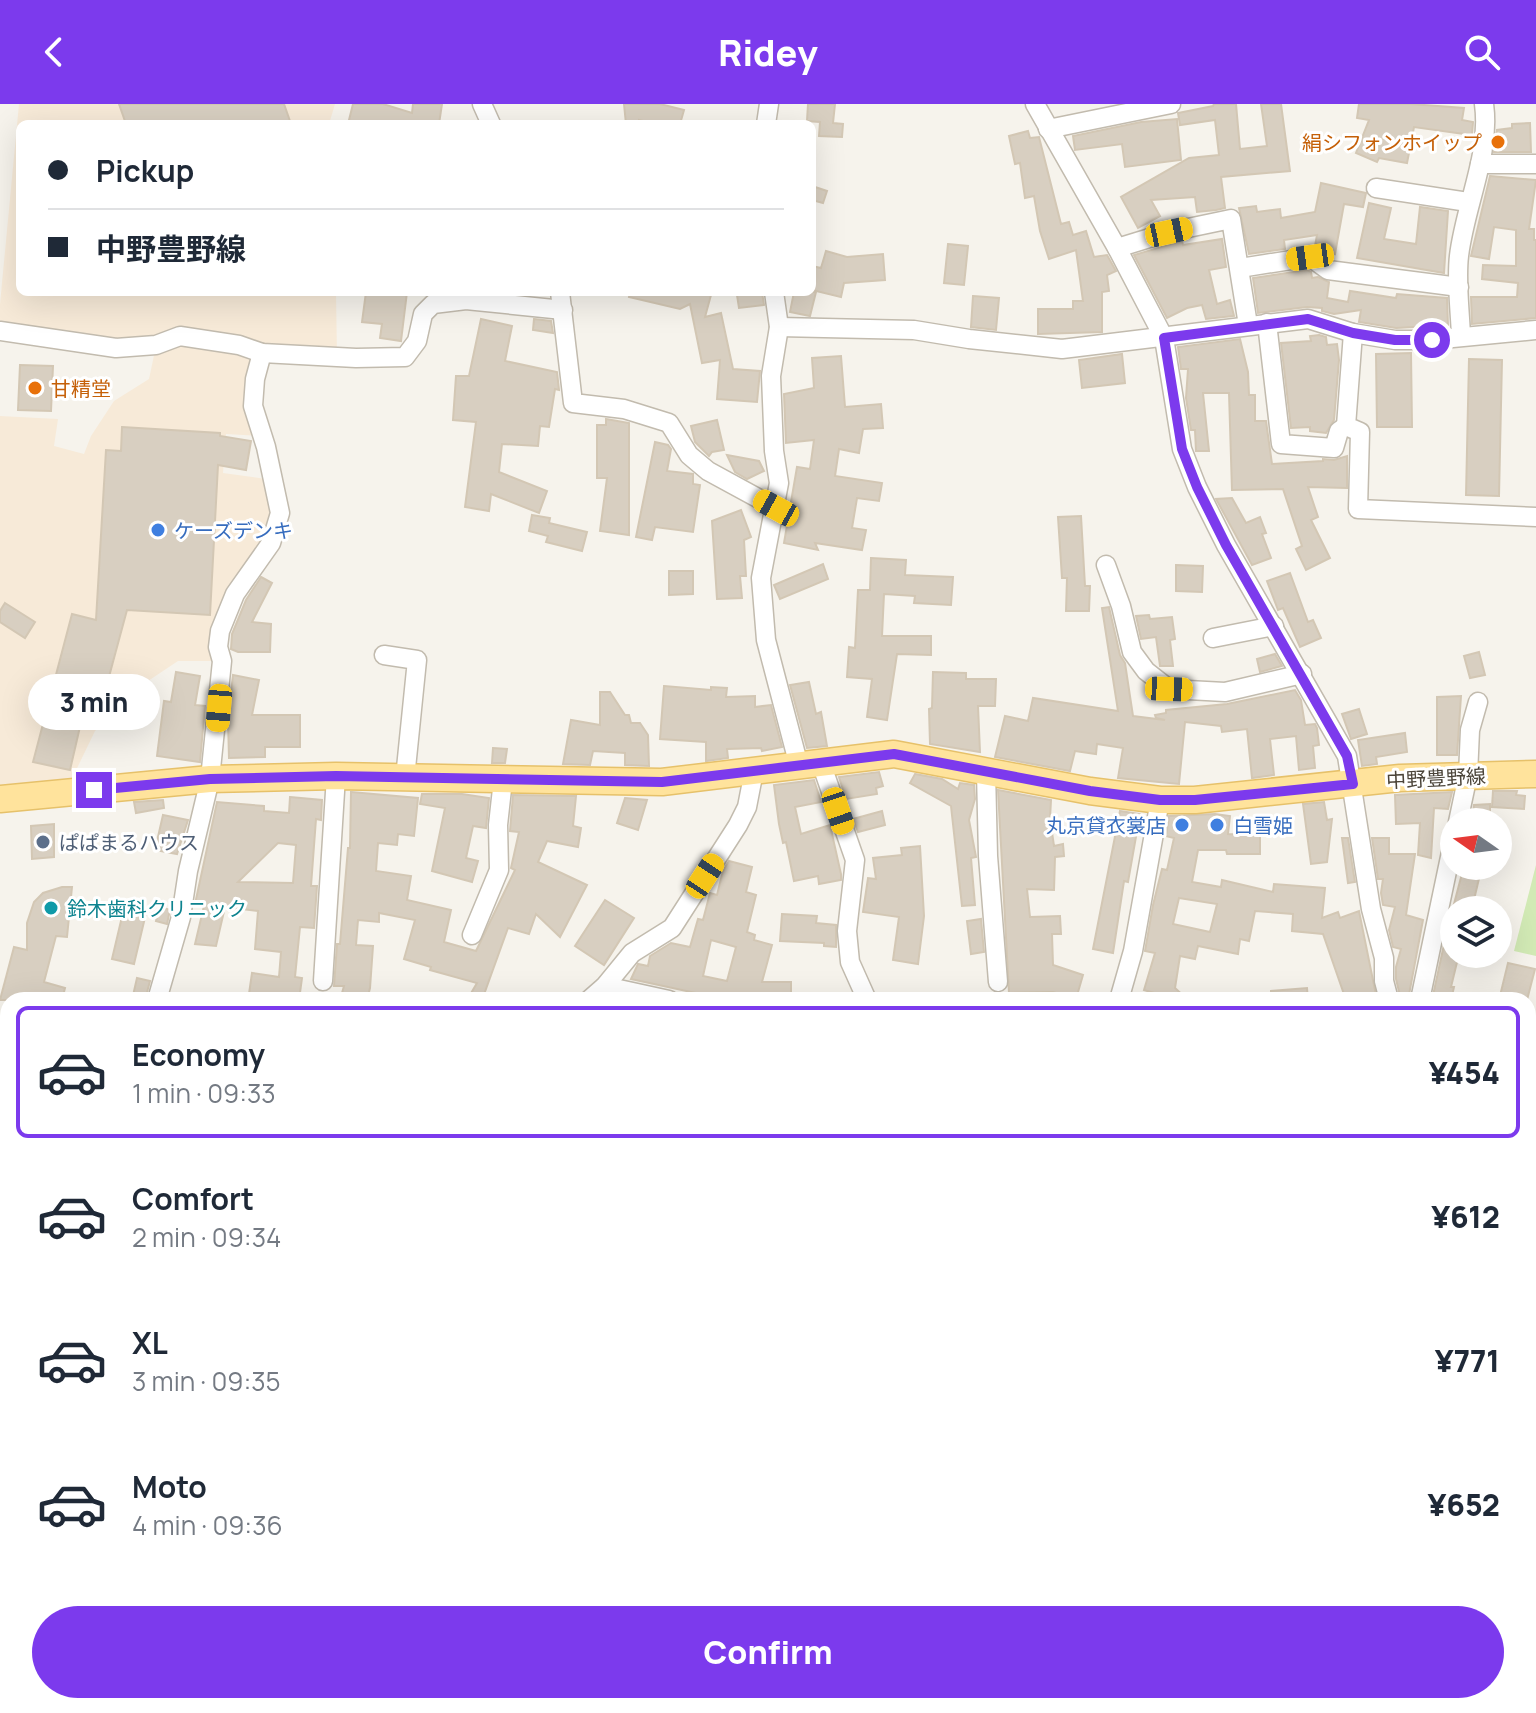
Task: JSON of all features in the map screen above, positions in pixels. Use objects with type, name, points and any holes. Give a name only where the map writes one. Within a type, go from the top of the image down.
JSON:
[{"type":"main road","name":"中野豊野線","points":[[0,799],[210,779],[336,776],[662,782],[894,754],[1160,800],[1195,800],[1400,778],[1536,774]]},
{"type":"street","points":[[1035,104],[1164,338],[1182,449],[1197,487],[1226,545],[1347,756],[1371,909],[1384,958],[1387,992]]},
{"type":"street","points":[[1048,129],[1171,104]]},
{"type":"street","points":[[1461,336],[1459,258],[1468,202],[1480,164],[1486,122],[1484,104]]},
{"type":"street","points":[[1480,164],[1536,164]]},
{"type":"street","points":[[1376,188],[1468,202]]},
{"type":"street","points":[[1117,248],[1169,232],[1231,219],[1240,268],[1258,324],[1281,444],[1334,448],[1339,431],[1346,426]]},
{"type":"street","points":[[1240,268],[1310,257],[1328,270],[1459,287]]},
{"type":"street","points":[[775,296],[779,327],[771,376],[774,451],[779,483],[761,578],[766,640],[810,764],[855,860],[847,931],[850,962],[863,992]]},
{"type":"street","points":[[0,331],[116,348],[156,345],[180,336],[239,345],[262,353],[405,357],[417,341],[423,314],[433,304],[466,300],[562,301],[573,403],[624,409],[669,423],[689,455],[708,471],[776,508]]},
{"type":"street","points":[[779,327],[914,330],[1062,349],[1308,319],[1353,333],[1395,340],[1432,340],[1536,330]]},
{"type":"street","points":[[1346,426],[1353,333]]},
{"type":"street","points":[[159,992],[181,917],[191,856],[210,779],[222,661],[218,647],[220,631],[235,594],[271,543],[280,513],[266,447],[253,406],[255,379],[262,353]]},
{"type":"street","points":[[1346,426],[1360,432],[1358,509],[1536,517]]},
{"type":"street","points":[[1106,565],[1121,606],[1132,652],[1146,671],[1169,689],[1225,692],[1302,674]]},
{"type":"street","points":[[1213,638],[1274,626]]},
{"type":"street","points":[[384,655],[417,660],[405,778]]},
{"type":"street","points":[[1461,808],[1468,775],[1470,730],[1478,702]]},
{"type":"street","points":[[598,992],[632,953],[672,928],[738,825],[747,807],[754,771]]},
{"type":"street","points":[[986,772],[988,856],[998,982]]},
{"type":"street","points":[[323,981],[336,776]]},
{"type":"street","points":[[472,935],[499,870],[498,825],[503,780]]},
{"type":"street","points":[[1121,992],[1133,951],[1160,800]]},
{"type":"street","points":[[1422,992],[1445,880]]},
{"type":"street","points":[[605,986],[632,992]]},
{"type":"shaded area","points":[[19,104],[335,104],[330,120],[17,120]]},
{"type":"shaded area","points":[[16,136],[16,296],[336,296],[337,357],[262,353],[262,436],[226,434],[223,473],[273,480],[280,513],[235,594],[222,661],[178,661],[145,683],[95,731],[65,793],[0,799],[0,416],[58,419],[54,446],[84,454],[91,436],[114,401],[149,379],[156,346],[0,331]]},
{"type":"green space","points":[[1536,865],[1536,956],[1514,951]]},
{"type":"building","points":[[119,104],[284,104],[290,120],[125,120]]},
{"type":"building","points":[[353,104],[383,104],[412,113],[413,104],[442,104],[440,120],[349,120]]},
{"type":"building","points":[[624,104],[660,104],[684,110],[681,120],[626,120]]},
{"type":"building","points":[[808,104],[835,104],[833,123],[843,124],[842,137],[819,136],[820,122],[807,120]]},
{"type":"building","points":[[1214,104],[1236,104],[1240,149],[1267,146],[1261,104],[1281,104],[1290,171],[1221,177],[1225,208],[1216,210],[1197,212],[1195,197],[1151,200],[1160,216],[1138,228],[1121,197],[1189,158],[1219,155],[1215,120],[1180,125],[1178,113]]},
{"type":"building","points":[[1359,104],[1464,108],[1462,120],[1473,122],[1472,135],[1414,127],[1407,163],[1379,158],[1377,162],[1356,153],[1369,120],[1357,118]]},
{"type":"building","points":[[1177,119],[1181,160],[1125,167],[1122,144],[1075,150],[1073,136],[1141,122]]},
{"type":"building","points":[[1530,123],[1531,152],[1494,152],[1497,130],[1512,128],[1512,124]]},
{"type":"building","points":[[1028,131],[1030,138],[1039,137],[1061,224],[1069,222],[1073,235],[1086,231],[1094,257],[1107,255],[1116,271],[1107,275],[1109,291],[1102,292],[1102,332],[1038,334],[1038,309],[1073,309],[1073,301],[1083,301],[1076,250],[1049,259],[1034,196],[1025,198],[1020,163],[1015,164],[1009,136]]},
{"type":"building","points":[[1490,176],[1536,180],[1529,229],[1534,229],[1536,240],[1536,318],[1472,324],[1471,297],[1517,297],[1518,283],[1482,279],[1483,265],[1516,266],[1516,230],[1494,227],[1489,259],[1471,256]]},
{"type":"building","points":[[1321,183],[1366,193],[1363,207],[1344,204],[1335,254],[1315,246],[1317,235],[1284,240],[1285,249],[1249,254],[1239,208],[1256,206],[1257,212],[1280,209],[1281,218],[1315,212]]},
{"type":"building","points":[[816,187],[827,191],[823,203],[816,201]]},
{"type":"building","points":[[1369,203],[1391,208],[1384,239],[1416,244],[1420,207],[1448,211],[1444,273],[1357,258]]},
{"type":"building","points":[[1222,239],[1226,267],[1209,270],[1217,304],[1230,300],[1234,316],[1206,319],[1202,305],[1187,308],[1167,318],[1134,255],[1182,241],[1183,245]]},
{"type":"building","points":[[948,244],[968,246],[964,285],[944,283]]},
{"type":"building","points":[[826,251],[847,257],[883,254],[885,280],[844,283],[841,297],[816,291],[816,267],[821,268]]},
{"type":"building","points":[[1307,270],[1312,278],[1329,282],[1327,298],[1348,302],[1350,291],[1396,298],[1397,294],[1447,298],[1448,325],[1396,328],[1359,322],[1361,310],[1334,314],[1322,311],[1322,308],[1307,307],[1258,313],[1253,278]]},
{"type":"building","points":[[365,296],[407,296],[401,341],[380,338],[382,324],[362,322]]},
{"type":"building","points":[[711,296],[705,317],[721,313],[733,369],[760,371],[757,402],[717,399],[720,360],[702,363],[690,304],[680,309],[629,297]]},
{"type":"building","points":[[737,296],[763,296],[764,305],[739,308]]},
{"type":"building","points":[[793,296],[815,296],[810,316],[790,312]]},
{"type":"building","points":[[973,296],[999,298],[996,330],[971,327]]},
{"type":"building","points":[[481,319],[512,326],[505,361],[557,372],[559,390],[555,389],[549,427],[540,426],[538,446],[502,444],[499,472],[547,491],[539,513],[491,494],[489,511],[465,507],[476,422],[453,420],[456,376],[469,376]]},
{"type":"building","points":[[534,319],[551,321],[553,333],[533,330]]},
{"type":"building","points":[[1310,336],[1326,337],[1327,345],[1337,344],[1339,360],[1334,420],[1326,433],[1310,431],[1310,427],[1291,428],[1281,343],[1311,341]]},
{"type":"building","points":[[1240,339],[1248,372],[1249,395],[1255,395],[1255,421],[1266,421],[1272,464],[1334,460],[1347,456],[1347,488],[1308,487],[1318,517],[1311,520],[1330,558],[1306,570],[1296,549],[1302,546],[1283,489],[1232,490],[1229,393],[1203,393],[1209,451],[1196,451],[1195,430],[1191,430],[1186,398],[1188,369],[1181,369],[1178,347]]},
{"type":"building","points":[[1411,353],[1412,427],[1377,427],[1376,354]]},
{"type":"building","points":[[1122,354],[1125,383],[1082,388],[1079,360]]},
{"type":"building","points":[[841,356],[845,407],[881,404],[883,428],[863,429],[859,453],[839,449],[835,476],[882,483],[879,501],[857,498],[852,528],[866,530],[862,550],[815,543],[818,550],[784,543],[797,467],[810,469],[814,440],[786,443],[784,394],[814,388],[812,358]]},
{"type":"building","points":[[1469,359],[1502,360],[1499,496],[1466,495]]},
{"type":"building","name":"甘精堂","points":[[20,365],[53,366],[51,411],[18,410]]},
{"type":"building","points":[[606,419],[629,423],[629,535],[600,531],[607,478],[597,478],[597,425],[606,425]]},
{"type":"building","points":[[717,420],[724,450],[712,452],[709,456],[695,442],[691,426]]},
{"type":"building","name":"ケーズデンキ","points":[[122,427],[220,433],[220,436],[251,441],[246,470],[218,465],[210,615],[127,610],[97,721],[82,718],[70,770],[33,762],[72,614],[96,620],[106,450],[121,451]]},
{"type":"building","points":[[655,442],[668,445],[671,449],[667,471],[693,474],[693,484],[700,485],[693,532],[655,527],[652,540],[636,537]]},
{"type":"building","points":[[727,455],[759,461],[764,471],[747,479],[735,472]]},
{"type":"building","points":[[1232,498],[1246,523],[1260,517],[1266,533],[1262,534],[1271,558],[1252,565],[1216,499]]},
{"type":"building","points":[[741,510],[751,537],[744,540],[746,576],[740,576],[742,598],[717,599],[712,521]]},
{"type":"building","points":[[532,515],[550,518],[549,523],[587,532],[582,551],[546,542],[548,536],[529,531]]},
{"type":"building","points":[[1081,516],[1085,586],[1090,586],[1089,611],[1066,611],[1067,578],[1062,578],[1058,517]]},
{"type":"building","points":[[871,558],[906,560],[905,575],[953,577],[951,605],[914,603],[915,596],[884,594],[882,636],[931,636],[931,655],[897,654],[887,720],[867,717],[872,679],[847,677],[849,647],[855,648],[858,590],[870,590]]},
{"type":"building","points":[[823,564],[828,579],[780,599],[774,585]]},
{"type":"building","points":[[1176,565],[1203,566],[1202,592],[1176,591]]},
{"type":"building","points":[[669,571],[693,571],[693,594],[669,595]]},
{"type":"building","points":[[1290,573],[1308,622],[1313,620],[1321,638],[1300,647],[1283,608],[1278,610],[1267,581]]},
{"type":"building","points":[[261,577],[272,583],[252,622],[271,624],[270,652],[238,652],[231,649],[232,634],[246,600]]},
{"type":"building","points":[[5,603],[35,622],[25,638],[0,622],[0,611]]},
{"type":"building","points":[[1109,607],[1120,655],[1125,663],[1133,716],[1165,720],[1155,715],[1166,713],[1166,710],[1227,704],[1295,690],[1301,700],[1305,725],[1315,724],[1317,728],[1319,745],[1313,746],[1315,768],[1299,770],[1296,736],[1270,739],[1274,775],[1252,778],[1247,729],[1222,732],[1221,726],[1185,722],[1179,784],[1118,778],[1123,748],[1097,744],[1096,754],[1075,751],[1070,771],[995,757],[1005,716],[1028,721],[1033,698],[1118,711],[1102,608]]},
{"type":"building","points":[[1149,615],[1150,619],[1172,617],[1175,639],[1170,640],[1173,666],[1160,666],[1156,637],[1141,639],[1136,616]]},
{"type":"building","points":[[1479,652],[1485,675],[1470,678],[1464,656]]},
{"type":"building","points":[[1275,654],[1282,666],[1260,672],[1257,659]]},
{"type":"building","points":[[176,672],[200,676],[195,705],[205,706],[200,762],[157,756],[164,701],[171,702]]},
{"type":"building","points":[[933,672],[966,673],[966,679],[996,679],[995,706],[978,706],[980,752],[930,744],[929,709],[932,708]]},
{"type":"building","points":[[233,675],[259,680],[252,715],[300,715],[300,747],[265,747],[265,757],[229,758],[228,720]]},
{"type":"building","points":[[809,682],[816,714],[821,712],[827,746],[807,748],[790,685]]},
{"type":"building","points":[[664,686],[711,690],[711,687],[727,688],[726,697],[755,696],[755,707],[771,705],[782,747],[762,751],[761,748],[727,749],[728,758],[706,761],[706,742],[660,739]]},
{"type":"building","points":[[600,692],[610,692],[625,715],[629,715],[631,723],[640,723],[648,735],[649,766],[625,765],[625,753],[593,751],[590,765],[563,764],[571,720],[600,725]]},
{"type":"building","points":[[1461,696],[1457,755],[1437,755],[1437,697]]},
{"type":"building","points":[[1359,709],[1367,734],[1351,739],[1342,714]]},
{"type":"building","points":[[1405,733],[1407,752],[1376,757],[1377,764],[1362,766],[1358,740]]},
{"type":"building","points":[[493,748],[507,749],[505,763],[492,763]]},
{"type":"building","points":[[879,772],[883,786],[876,788],[877,794],[846,799],[839,777]]},
{"type":"building","points":[[915,774],[942,779],[958,789],[960,783],[974,785],[975,799],[969,820],[976,857],[971,858],[975,905],[962,906],[951,806],[910,783]]},
{"type":"building","points":[[814,780],[821,802],[795,807],[801,834],[830,825],[841,874],[841,880],[819,884],[818,876],[794,881],[779,824],[774,785]]},
{"type":"building","points":[[998,790],[1051,800],[1054,846],[1063,844],[1064,856],[1055,857],[1054,890],[1027,889],[1030,917],[1060,916],[1061,934],[1052,934],[1053,965],[1083,975],[1078,992],[1009,992]]},
{"type":"building","points":[[1493,791],[1517,791],[1516,795],[1525,796],[1524,809],[1492,807]]},
{"type":"building","points":[[351,792],[418,798],[414,836],[398,834],[397,845],[378,843],[376,871],[411,876],[407,900],[451,910],[444,942],[476,951],[515,870],[511,868],[519,832],[510,831],[513,795],[576,796],[573,826],[581,828],[578,847],[547,841],[538,862],[587,885],[560,937],[536,914],[529,934],[508,928],[485,992],[472,992],[477,983],[404,959],[415,920],[379,913],[379,922],[358,920],[356,945],[373,946],[370,988],[369,992],[342,992],[344,986],[334,986],[350,848]]},
{"type":"building","points":[[1452,792],[1448,808],[1434,808],[1431,858],[1418,855],[1420,823],[1396,824],[1395,795]]},
{"type":"building","points":[[422,794],[489,798],[486,828],[473,826],[466,858],[478,861],[472,882],[432,871],[445,808],[420,804]]},
{"type":"building","points":[[290,797],[322,800],[321,820],[316,819],[311,886],[317,886],[314,928],[300,927],[295,977],[302,978],[300,992],[249,992],[252,973],[279,977],[281,952],[255,949],[258,911],[225,907],[216,946],[195,944],[204,906],[195,904],[217,802],[264,806],[264,811],[289,813]],"holes":[[[278,843],[296,845],[293,883],[238,882]]]},
{"type":"building","points":[[625,798],[647,800],[638,830],[617,823]]},
{"type":"building","points":[[163,800],[164,808],[136,813],[134,802]]},
{"type":"building","points":[[1324,802],[1327,820],[1332,819],[1327,862],[1311,864],[1303,804]]},
{"type":"building","points":[[1490,804],[1490,808],[1474,808],[1474,805]]},
{"type":"building","points":[[882,811],[885,825],[858,832],[853,819]]},
{"type":"building","points":[[1120,811],[1140,814],[1128,882],[1124,881],[1113,953],[1093,949]]},
{"type":"building","points":[[1215,814],[1230,816],[1228,834],[1260,836],[1260,854],[1198,850],[1192,882],[1221,887],[1222,880],[1273,892],[1274,884],[1325,888],[1322,918],[1338,912],[1340,918],[1359,911],[1375,992],[1343,992],[1323,934],[1292,931],[1293,914],[1255,911],[1249,941],[1240,939],[1238,954],[1198,946],[1195,959],[1180,956],[1175,988],[1179,992],[1144,990],[1155,953],[1145,951],[1153,905],[1162,869],[1167,870],[1174,838],[1166,836],[1169,816]],"holes":[[[1179,898],[1217,904],[1210,932],[1173,924]]]},
{"type":"building","points":[[163,815],[188,820],[177,854],[155,850]]},
{"type":"building","name":"ぱぱまるハウス","points":[[54,824],[54,857],[32,859],[31,826]]},
{"type":"building","points":[[1342,838],[1348,838],[1355,882],[1348,883]]},
{"type":"building","points":[[1372,838],[1389,838],[1389,854],[1415,854],[1406,915],[1423,920],[1410,992],[1399,992],[1396,967],[1401,949],[1393,947],[1389,930],[1395,907],[1383,905],[1383,879],[1378,879]]},
{"type":"building","points":[[920,846],[924,916],[918,964],[893,960],[899,917],[863,912],[868,878],[876,879],[873,858],[902,855],[901,848]]},
{"type":"building","points":[[729,861],[752,867],[746,892],[756,895],[747,932],[755,935],[754,940],[772,945],[762,982],[791,982],[791,992],[691,992],[631,979],[638,964],[648,966],[650,956],[671,943],[690,947],[698,919],[703,920],[710,893],[717,895]],"holes":[[[711,940],[736,947],[727,981],[703,976]]]},
{"type":"building","points":[[1460,880],[1479,880],[1475,896],[1456,896]]},
{"type":"building","points":[[72,887],[67,937],[56,936],[44,982],[65,988],[64,992],[2,992],[14,947],[27,950],[27,923],[34,902],[43,893]]},
{"type":"building","points":[[605,900],[634,918],[604,965],[575,946]]},
{"type":"building","points":[[125,904],[147,909],[134,964],[112,959]]},
{"type":"building","points":[[160,907],[170,910],[167,924],[156,921]]},
{"type":"building","points":[[782,914],[817,916],[816,923],[836,925],[836,947],[824,946],[824,943],[780,941]]},
{"type":"building","points":[[981,919],[984,952],[971,954],[967,921]]},
{"type":"building","points":[[1440,963],[1440,968],[1456,968],[1451,987],[1454,987],[1453,992],[1434,992]]},
{"type":"building","points":[[1512,964],[1535,969],[1529,992],[1501,992],[1507,968],[1512,968]]},
{"type":"building","points":[[137,978],[150,981],[147,992],[134,992]]},
{"type":"building","points":[[1307,988],[1307,992],[1271,992]]},
{"type":"place","name":"絹シフォンホイップ","points":[[1498,142]]},
{"type":"place","name":"甘精堂","points":[[35,388]]},
{"type":"place","name":"ケーズデンキ","points":[[158,530]]},
{"type":"place","name":"丸京貸衣裳店","points":[[1182,825]]},
{"type":"place","name":"白雪姫","points":[[1217,825]]},
{"type":"place","name":"ぱぱまるハウス","points":[[43,842]]},
{"type":"place","name":"鈴木歯科クリニック","points":[[51,908]]},
{"type":"route","points":[[94,790],[210,779],[336,776],[662,782],[894,754],[1090,791],[1160,800],[1195,800],[1353,784],[1347,756],[1226,545],[1197,487],[1182,449],[1164,338],[1308,319],[1353,333],[1395,340],[1432,340]]}]
